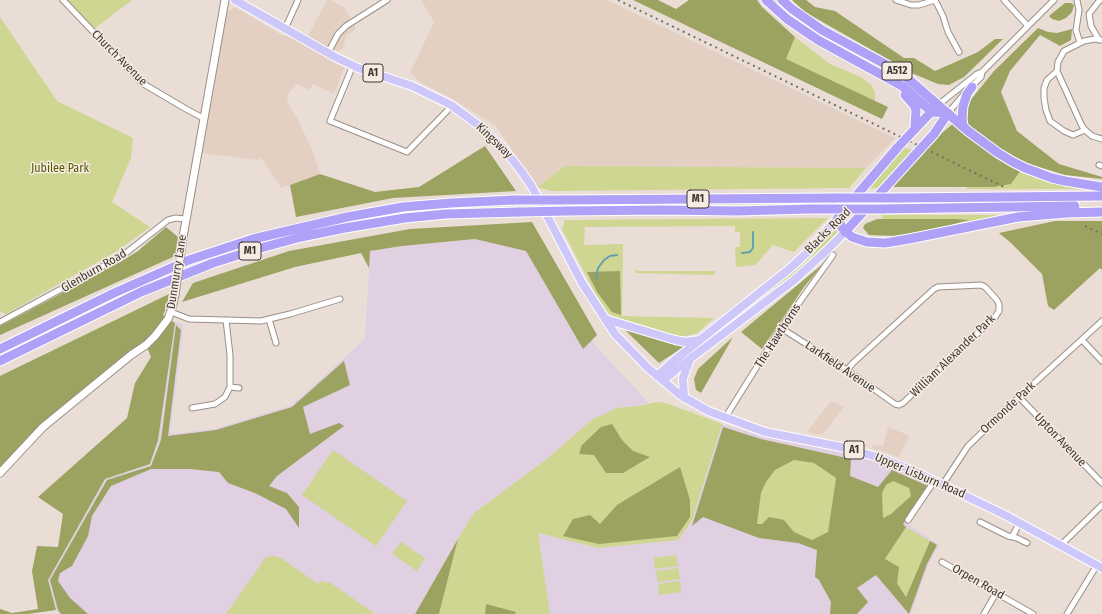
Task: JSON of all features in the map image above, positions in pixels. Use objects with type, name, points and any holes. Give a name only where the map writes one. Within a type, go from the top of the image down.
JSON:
[{"type":"highway","name":"A512","points":[[766,0],[787,18],[818,40],[902,86],[935,108],[948,113]]},
{"type":"highway","name":"A512","points":[[782,0],[822,30],[906,77],[935,108]]},
{"type":"highway","name":"A512","points":[[881,74],[899,88],[914,105],[916,113],[914,129]]},
{"type":"highway","points":[[963,126],[962,108],[967,94],[972,87]]},
{"type":"highway","name":"Blacks Road","points":[[838,218],[898,147],[935,108]]},
{"type":"highway","name":"Blacks Road","points":[[845,232],[934,134],[948,113]]},
{"type":"highway","points":[[948,113],[998,153],[1025,168],[1065,181],[1102,187]]},
{"type":"highway","name":"M1","points":[[0,349],[114,293],[189,260],[253,239],[347,216],[403,208],[451,203],[514,200],[1102,196]]},
{"type":"highway","name":"M1","points":[[0,361],[141,292],[213,263],[301,237],[405,218],[446,214],[567,211],[737,211],[1102,206]]},
{"type":"highway","points":[[838,218],[840,225],[845,232],[859,240],[885,243],[917,238],[1018,217],[1067,212],[1102,212]]},
{"type":"main road","name":"Kingsway","points":[[235,0],[328,53],[353,65],[412,86],[451,105],[482,128],[500,144],[512,157],[532,187],[582,283],[605,319],[620,339],[660,379]]},
{"type":"main road","name":"Blacks Road","points":[[660,379],[669,364],[788,270],[808,252],[838,218]]},
{"type":"main road","name":"Blacks Road","points":[[660,379],[690,359],[793,280],[845,232]]},
{"type":"main road","points":[[605,319],[675,340],[685,342],[701,339]]},
{"type":"main road","points":[[684,398],[683,378],[690,359]]},
{"type":"main road","name":"Upper Lisburn Road","points":[[660,379],[684,398],[725,418],[773,434],[820,442],[864,453],[908,468],[1020,522],[1099,567]]},
{"type":"street","name":"Church Avenue","points":[[63,0],[142,83],[203,118]]},
{"type":"street","name":"Dunmurry Lane","points":[[0,473],[43,427],[146,344],[163,326],[171,312],[175,295],[185,219],[225,0]]},
{"type":"street","points":[[285,29],[298,0]]},
{"type":"street","points":[[328,53],[338,34],[346,26],[387,0]]},
{"type":"street","points":[[896,0],[911,5],[920,5],[935,0],[943,16],[948,32],[959,52]]},
{"type":"street","points":[[1004,0],[1028,26]]},
{"type":"street","name":"Blacks Road","points":[[935,108],[977,74],[982,72],[1054,0]]},
{"type":"street","points":[[1077,0],[1080,10],[1076,30],[1080,43]]},
{"type":"street","points":[[1100,0],[1089,14],[1090,26],[1101,40]]},
{"type":"street","points":[[1101,40],[1095,39],[1080,43],[1064,52],[1058,62],[1057,71],[1075,113],[1085,130],[1092,136],[1102,139]]},
{"type":"street","points":[[353,65],[330,121],[407,152],[451,105]]},
{"type":"street","points":[[1057,71],[1047,80],[1044,88],[1046,110],[1050,121],[1064,131],[1073,135],[1085,130]]},
{"type":"street","name":"Blacks Road","points":[[948,113],[972,87],[982,72]]},
{"type":"street","name":"Glenburn Road","points":[[0,322],[115,260],[136,246],[168,220],[176,218],[185,219]]},
{"type":"street","name":"The Hawthorns","points":[[725,418],[782,328],[832,255]]},
{"type":"street","name":"William Alexander Park","points":[[846,370],[934,289],[943,286],[978,285],[985,287],[999,304],[999,312],[996,317],[903,403],[899,405]]},
{"type":"street","points":[[171,312],[189,319],[261,321],[340,299]]},
{"type":"street","points":[[0,315],[7,319]]},
{"type":"street","points":[[269,319],[276,344]]},
{"type":"street","points":[[192,408],[215,404],[225,397],[230,387],[230,355],[226,320]]},
{"type":"street","name":"Ormonde Park","points":[[908,520],[968,446],[1102,321]]},
{"type":"street","name":"Larkfield Avenue","points":[[782,328],[895,404],[899,405]]},
{"type":"street","points":[[1082,340],[1102,361]]},
{"type":"street","points":[[230,387],[239,388]]},
{"type":"street","name":"Upton Avenue","points":[[1019,397],[1102,483]]},
{"type":"street","points":[[1061,545],[1102,505]]},
{"type":"street","points":[[980,522],[1008,536],[1027,543]]},
{"type":"street","points":[[1012,537],[1020,522]]},
{"type":"street","name":"Orpen Road","points":[[942,562],[1033,614]]},
{"type":"street","points":[[1067,614],[1099,567]]},
{"type":"street","points":[[984,614],[996,593]]},
{"type":"shaded area","points":[[327,0],[331,0],[345,8],[356,29],[347,35],[344,42],[346,43],[340,51],[325,47],[307,38]]},
{"type":"shaded area","points":[[421,0],[607,0],[895,138],[866,168],[565,166],[537,187],[496,126],[451,98],[423,84],[410,73],[434,22]]},
{"type":"shaded area","points":[[235,7],[283,36],[285,35],[345,66],[334,94],[313,84],[309,90],[297,84],[287,95],[288,103],[297,118],[314,154],[320,174],[281,188],[261,158],[258,160],[200,153],[226,12]]},
{"type":"shaded area","points":[[536,237],[594,344],[649,403],[638,406],[616,408],[602,415],[569,439],[548,458],[474,513],[415,614],[59,614],[56,610],[48,580],[105,479],[151,464],[158,440],[175,323],[183,323],[183,331],[170,434],[214,429],[292,405],[365,339],[370,251],[402,246],[475,239]]},
{"type":"shaded area","points":[[831,401],[844,407],[822,435],[807,432]]},
{"type":"shaded area","points":[[722,424],[762,436],[836,450],[866,458],[896,468],[932,484],[906,522],[939,545],[928,565],[911,614],[550,614],[538,533],[599,548],[692,520]]},
{"type":"shaded area","points":[[888,427],[910,436],[898,457],[872,448],[873,444],[883,446]]},
{"type":"green space","points":[[66,0],[132,0],[94,29]]},
{"type":"green space","points":[[633,0],[658,0],[676,9],[689,0],[757,0],[762,7],[795,37],[786,59],[888,107],[882,119]]},
{"type":"green space","points":[[772,0],[778,0],[806,24],[829,39],[891,73],[921,97],[919,97],[896,78],[881,69],[816,34],[787,14]]},
{"type":"green space","points":[[792,0],[806,0],[815,7],[835,11],[904,58],[914,58],[935,71],[978,52],[995,39],[1003,39],[964,77],[949,85],[938,84],[914,74],[805,12]]},
{"type":"green space","points":[[1065,3],[1071,3],[1074,5],[1072,12],[1066,18],[1059,21],[1052,19],[1049,16]]},
{"type":"green space","name":"Jubilee Park","points":[[0,17],[57,101],[133,138],[131,158],[112,202],[150,227],[117,251],[6,314],[0,311]]},
{"type":"green space","points":[[1038,28],[1048,32],[1057,33],[1072,29],[1071,40],[1060,46],[1040,35],[1010,71],[1001,92],[1017,131],[1059,164],[1102,177],[1102,179],[1065,175],[1026,163],[1011,184],[993,187],[892,187],[943,132],[954,123],[994,71]]},
{"type":"green space","points":[[795,37],[830,64],[861,77],[871,85],[875,92],[875,102],[785,59]]},
{"type":"green space","points":[[485,146],[516,191],[393,198],[296,217],[290,185],[320,174],[375,192],[419,187]]},
{"type":"green space","points":[[904,147],[913,151],[880,188],[867,188]]},
{"type":"green space","points":[[565,166],[866,168],[849,188],[551,191],[537,187]]},
{"type":"green space","points":[[1021,170],[1080,189],[967,189],[967,187],[1011,184]]},
{"type":"green space","points":[[881,215],[1014,215],[965,225],[963,222],[967,220],[883,219]]},
{"type":"green space","points":[[828,218],[794,252],[773,245],[755,265],[736,267],[735,247],[740,247],[740,232],[735,232],[735,226],[585,227],[584,245],[623,244],[622,316],[714,318],[697,333],[686,336],[678,336],[609,314],[595,293],[562,229],[565,220]]},
{"type":"green space","points":[[877,219],[969,220],[933,230],[896,236],[869,235],[863,228],[865,224]]},
{"type":"green space","points":[[1055,221],[1102,221],[1102,270],[1100,268],[1054,310],[1048,306],[1042,274],[999,233]]},
{"type":"green space","points":[[532,222],[597,335],[583,349],[526,251],[475,239],[402,246],[370,251],[369,268],[361,253],[295,267],[182,302],[193,283],[289,251],[410,229]]},
{"type":"green space","points":[[166,227],[178,237],[175,256],[0,335],[0,326],[122,261],[138,251]]},
{"type":"green space","points":[[836,230],[839,233],[793,275],[774,288],[773,287],[804,263]]},
{"type":"green space","points":[[824,263],[804,287],[762,349],[741,332]]},
{"type":"green space","points":[[636,268],[637,271],[715,271],[715,275],[635,273]]},
{"type":"green space","points":[[620,271],[621,315],[612,312],[597,292],[587,272]]},
{"type":"green space","points":[[169,294],[163,315],[175,323],[158,440],[150,464],[105,479],[48,580],[56,610],[28,614],[0,614],[0,609],[12,613],[38,609],[32,571],[37,546],[58,547],[63,514],[38,497],[127,418],[135,383],[151,357],[146,345],[43,427],[0,473],[0,376]]},
{"type":"green space","points":[[176,325],[181,330],[168,436],[216,430],[292,407],[344,361],[350,385],[303,407],[310,434],[339,423],[344,426],[277,476],[269,486],[287,493],[299,507],[299,528],[286,509],[255,493],[228,483],[219,472],[190,469],[151,469],[111,486],[92,516],[88,536],[72,566],[60,573],[58,581],[70,598],[88,614],[61,614],[58,610],[50,580],[107,480],[151,466],[161,440]]},
{"type":"green space","points":[[623,328],[685,346],[659,363]]},
{"type":"green space","points":[[733,337],[701,393],[696,390],[694,379],[698,369]]},
{"type":"green space","points":[[657,402],[666,403],[722,424],[692,520],[678,540],[599,548],[538,533],[550,614],[439,614],[458,539],[474,513],[548,458],[594,418],[616,408],[638,406]]},
{"type":"green space","points":[[612,424],[622,440],[633,451],[650,457],[623,473],[606,473],[594,455],[579,454],[582,445],[601,427]]},
{"type":"green space","points":[[723,427],[761,439],[851,459],[850,476],[878,487],[892,470],[928,486],[903,524],[906,527],[885,559],[899,567],[897,583],[906,597],[930,541],[937,545],[927,564],[909,614],[876,575],[857,588],[868,602],[857,614],[830,614],[831,602],[819,580],[815,577],[817,550],[798,543],[759,538],[703,517],[692,526]],"holes":[[[794,460],[814,463],[836,478],[828,532],[812,540],[794,532],[784,520],[769,517],[762,524],[757,524],[761,493],[766,482],[775,470]],[[893,481],[909,488],[911,496],[891,514],[883,518],[882,493],[886,485]]]},
{"type":"green space","points":[[333,450],[407,501],[376,546],[302,495]]},
{"type":"green space","points":[[794,460],[814,463],[836,478],[828,532],[812,540],[794,532],[784,520],[757,524],[761,493],[766,482],[775,470]]},
{"type":"green space","points":[[680,467],[690,500],[690,517],[677,536],[599,544],[563,536],[573,519],[590,515],[600,524],[617,505]]},
{"type":"green space","points":[[893,481],[910,488],[911,496],[891,514],[882,518],[882,493],[886,485]]},
{"type":"green space","points":[[906,527],[930,541],[907,597],[897,583],[885,559]]},
{"type":"green space","points":[[458,539],[439,614],[415,614]]},
{"type":"green space","points":[[401,542],[425,558],[417,571],[392,554]]},
{"type":"green space","points":[[676,555],[678,566],[655,569],[654,558]]},
{"type":"green space","points":[[273,556],[281,558],[318,584],[320,580],[331,583],[375,614],[226,614],[266,557]]},
{"type":"green space","points":[[678,568],[680,579],[658,582],[656,571]]},
{"type":"green space","points":[[680,581],[681,592],[659,595],[658,584]]},
{"type":"green space","points":[[486,604],[516,612],[515,614],[485,614]]},
{"type":"waterway","points":[[742,253],[750,252],[753,248],[753,232]]},
{"type":"waterway","points":[[596,278],[598,268],[604,260],[610,256],[617,255]]},
{"type":"railway","points":[[618,0],[1004,187]]},
{"type":"railway","points":[[1085,226],[1102,234]]}]
